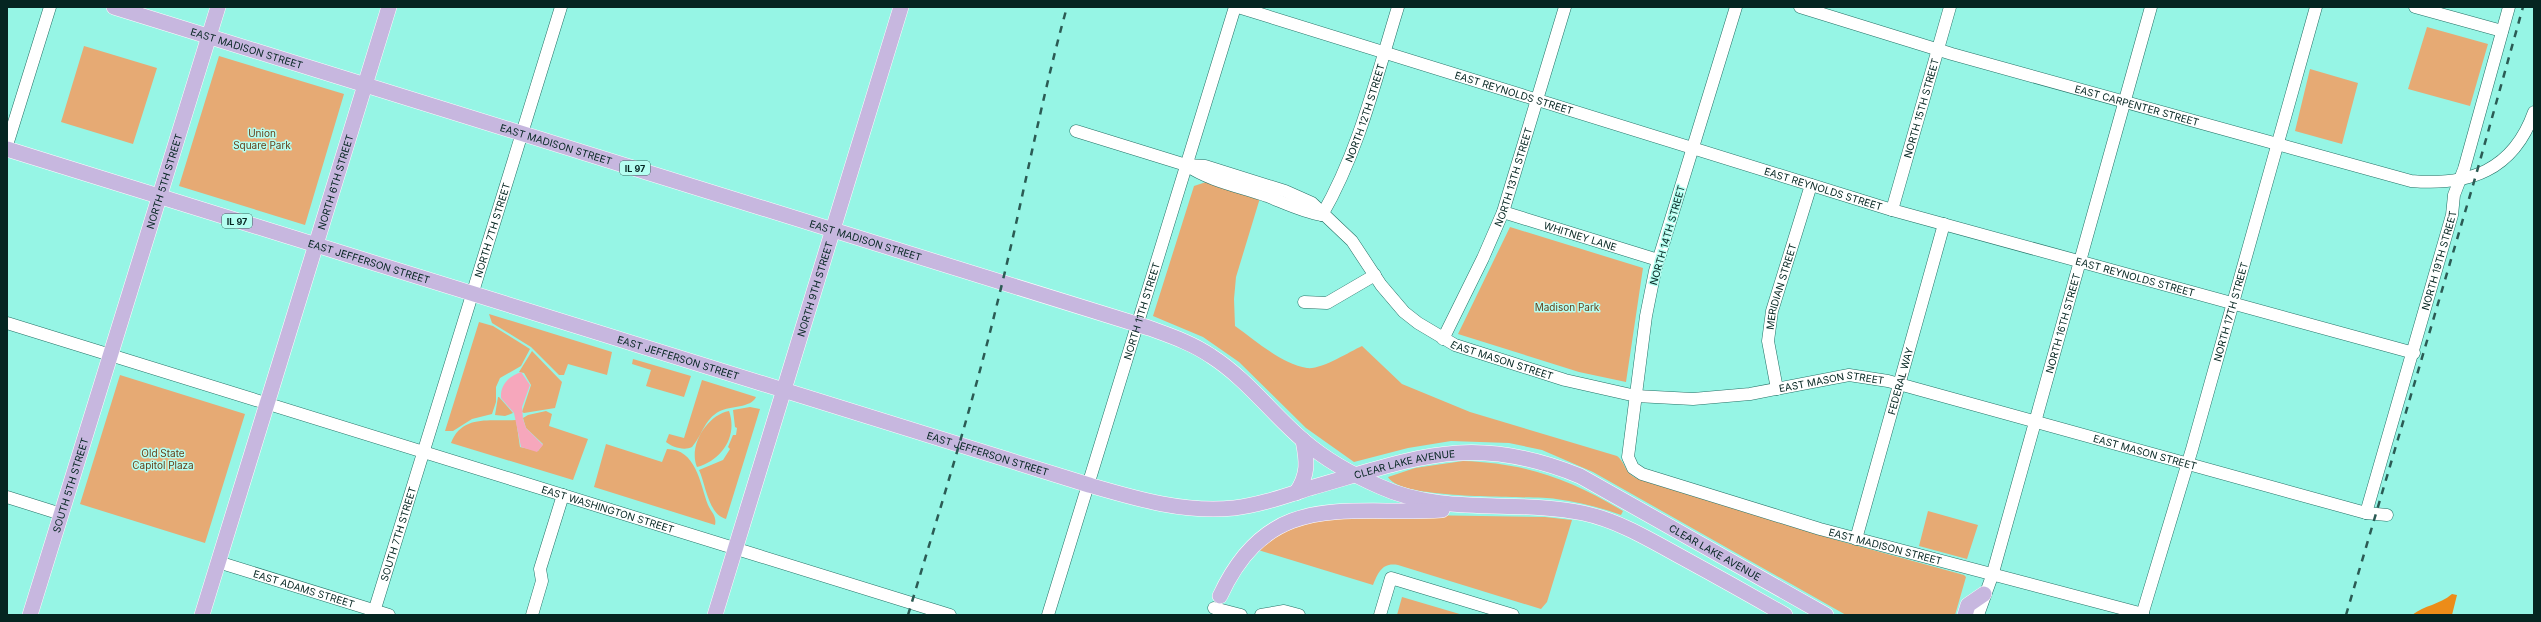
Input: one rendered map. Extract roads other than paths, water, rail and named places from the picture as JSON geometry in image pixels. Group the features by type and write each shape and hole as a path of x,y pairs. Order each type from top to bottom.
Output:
{"main road":[{"name":"EAST MADISON STREET","path":"114,7 834,229 1137,324 1191,344 1212,356 1236,374 1303,440 1333,463 1355,475"},
{"name":"NORTH 5TH STREET","path":"110,355 218,7"},
{"name":"NORTH 6TH STREET","path":"202,615 389,7"},
{"name":"NORTH 9TH STREET","path":"715,615 901,7"},
{"name":"EAST JEFFERSON STREET","path":"7,149 1141,500 1190,508 1234,508 1296,493 1355,475"},
{"name":"SOUTH 5TH STREET","path":"30,615 110,355"},
{"path":"1296,493 1305,479 1307,470 1303,440"},
{"name":"CLEAR LAKE AVENUE","path":"1355,475 1412,458 1460,452 1499,453 1542,462 1580,476 1826,615"},
{"name":"CLEAR LAKE AVENUE","path":"1355,475 1383,488 1428,502 1457,505 1564,510 1586,514 1624,526 1785,615"},
{"path":"1215,606 1233,569 1250,548 1276,527 1309,514 1335,510 1419,511 1497,506"},
{"path":"1965,615 1968,605 1984,594"}],"street":[{"path":"7,146 50,7"},
{"name":"NORTH 7TH STREET","path":"423,452 561,7"},
{"name":"EAST REYNOLDS STREET","path":"1236,7 1892,210 2414,353"},
{"name":"NORTH 11TH STREET","path":"1048,615 1236,7"},
{"name":"NORTH 12TH STREET","path":"1322,215 1335,194 1352,155 1398,7"},
{"name":"NORTH 13TH STREET","path":"1443,339 1484,258 1503,212 1565,7"},
{"name":"NORTH 14TH STREET","path":"1633,468 1628,456 1646,316 1658,260 1736,7"},
{"name":"EAST CARPENTER STREET","path":"1800,7 1938,50 2411,180 2435,183 2459,181 2476,175 2496,164 2512,150 2526,130 2534,112"},
{"name":"NORTH 15TH STREET","path":"1892,210 1950,7"},
{"name":"NORTH 16TH STREET","path":"1978,615 1984,594 1992,576 2151,7"},
{"name":"NORTH 17TH STREET","path":"2142,615 2188,464 2316,7"},
{"path":"2415,7 2502,31"},
{"name":"NORTH 19TH STREET","path":"2366,513 2414,353 2452,216 2453,199 2464,169 2509,7"},
{"name":"EAST MASON STREET","path":"1076,131 1186,165 1202,176 1275,199 1309,213 1322,215 1352,241 1375,276 1404,312 1443,339 1467,349 1565,380 1636,396 1716,398 1849,376 1868,376 2366,513 2387,515"},
{"name":"MERIDIAN STREET","path":"1777,389 1768,342 1772,311 1811,185"},
{"name":"WHITNEY LANE","path":"1503,212 1658,260"},
{"name":"FEDERAL WAY","path":"1856,539 1944,224"},
{"path":"1304,302 1327,303 1375,276"},
{"path":"7,323 110,355"},
{"name":"EAST WASHINGTON STREET","path":"110,355 267,402 423,452 950,615"},
{"name":"SOUTH 7TH STREET","path":"373,613 423,452"},
{"name":"EAST MADISON STREET","path":"1633,468 1642,474 1856,539 2142,615"},
{"path":"532,615 542,581 540,569 563,495"},
{"path":"7,497 61,514"},
{"name":"EAST ADAMS STREET","path":"218,562 373,613 389,615"},
{"path":"1380,615 1391,578 1513,615"},
{"path":"1215,606 1241,615"},
{"path":"1261,615 1284,611 1299,615"}],"railway":[{"path":"908,615 956,456 989,336 1008,260 1048,79 1067,7"},
{"path":"2346,615 2476,175 2523,7"}],"park label":[{"name":"Union Square Park","path":"262,138"},
{"name":"Madison Park","path":"1567,307"},
{"name":"Old State Capitol Plaza","path":"163,458"}]}
